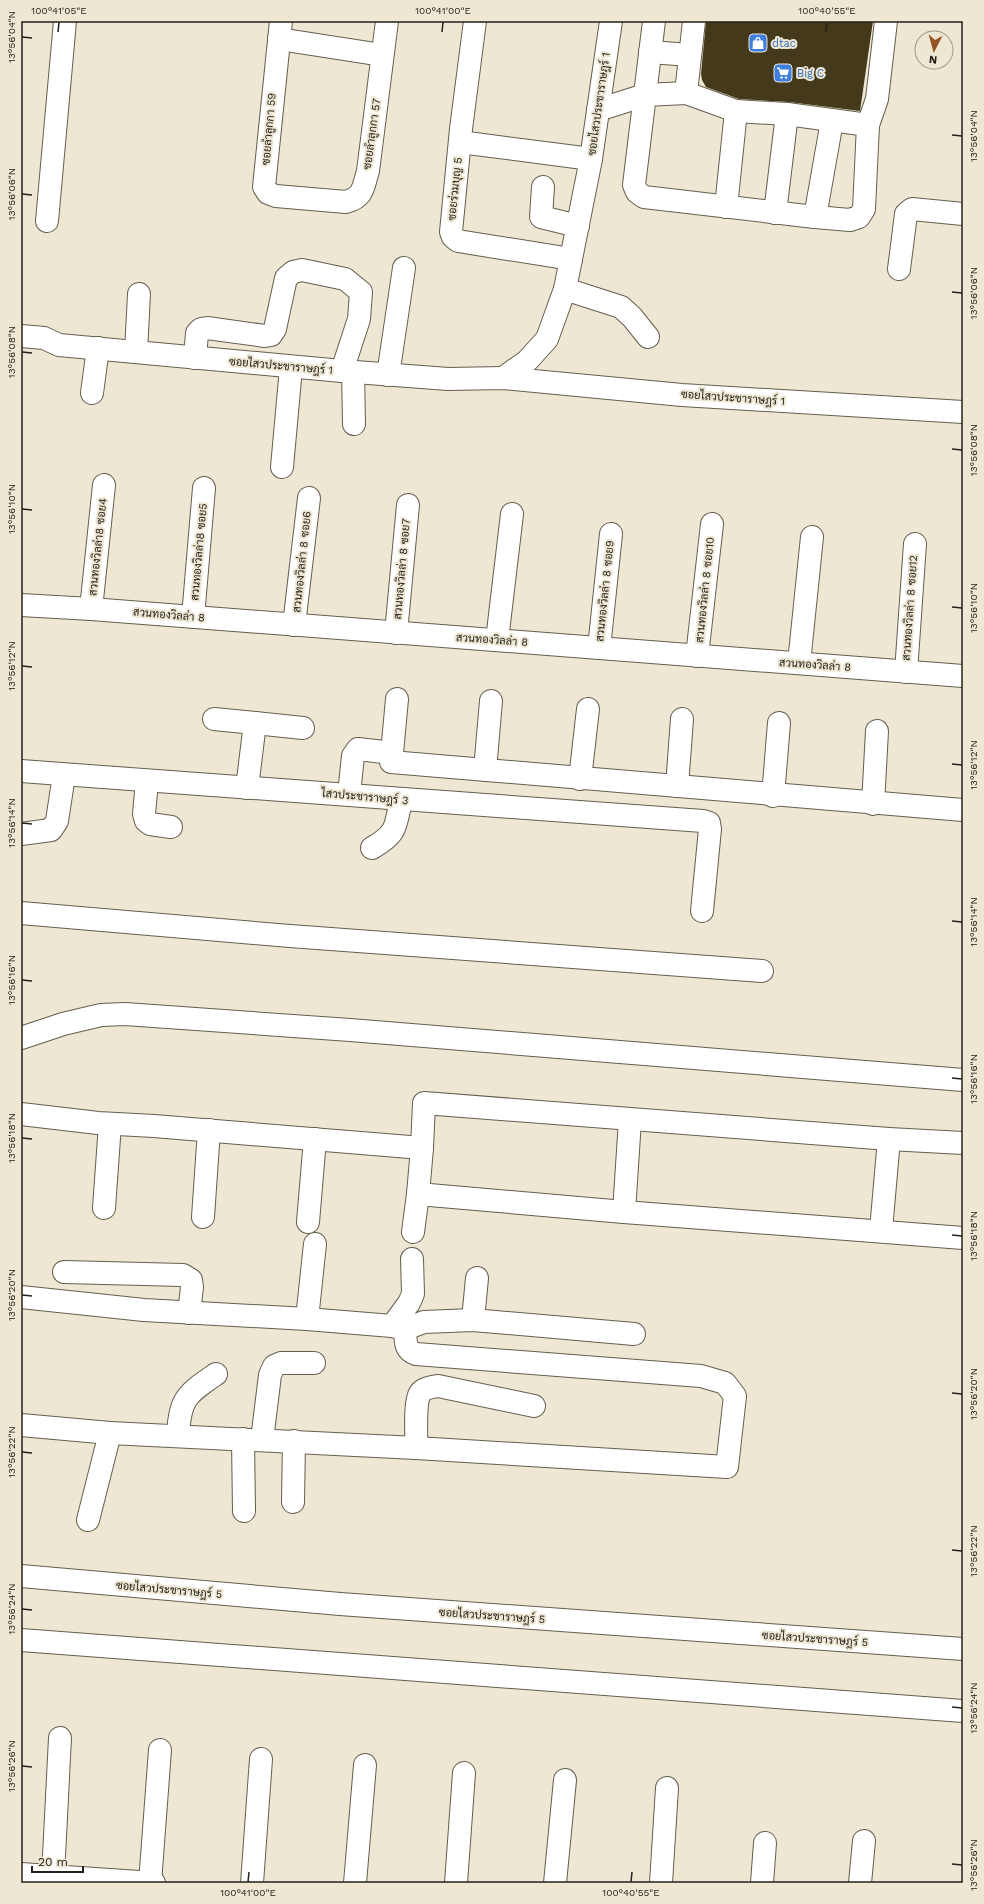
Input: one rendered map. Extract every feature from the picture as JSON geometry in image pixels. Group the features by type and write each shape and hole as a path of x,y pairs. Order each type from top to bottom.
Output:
{"street":[{"path":"47,221 65,21"},
{"name":"ซอยลำลูกกา 57","path":"311,199 346,202 355,199 361,194 368,171 387,21"},
{"name":"ซอยร่วมบุญ 5","path":"475,21 460,142 451,232 453,237 458,241 571,259"},
{"name":"ซอยไสวประชาราษฎร์ 1","path":"503,378 527,361 547,339 565,289 591,158 611,21"},
{"path":"654,21 634,185 637,192 644,197 776,213 850,220 859,217 864,209 868,125 878,99 886,21"},
{"path":"686,93 694,21"},
{"path":"280,30 382,55"},
{"name":"ซอยลำลูกกา 59","path":"280,30 264,187 268,192 276,196 311,199"},
{"path":"650,52 690,55"},
{"path":"598,110 645,95 686,93 736,111 787,114 868,125"},
{"path":"726,207 736,111"},
{"path":"776,213 787,114"},
{"path":"814,217 832,121"},
{"path":"460,142 591,158"},
{"path":"544,188 541,217 578,226"},
{"path":"899,269 906,214 909,211 912,209 963,214"},
{"path":"388,375 404,268"},
{"path":"195,358 197,333 201,329 207,328 265,336 271,335 275,329 286,278 293,272 302,270 345,279 361,292 359,319 347,372 354,424"},
{"path":"565,289 621,307 632,317 648,337"},
{"path":"136,352 139,294"},
{"path":"21,336 44,338 59,345"},
{"path":"21,350 44,351 59,345"},
{"name":"ซอยไสวประชาราษฎร์ 1","path":"59,345 291,368 448,379 503,378 682,395 963,412"},
{"path":"92,393 98,348"},
{"path":"282,467 291,368"},
{"name":"สวนทองวิลล่า8 ซอย4","path":"91,609 104,485"},
{"name":"สวนทองวิลล่า8 ซอย5","path":"194,617 204,488"},
{"name":"สวนทองวิลล่า 8 ซอย6","path":"294,625 309,498"},
{"name":"สวนทองวิลล่า 8 ซอย7","path":"396,633 408,505"},
{"path":"497,640 512,514"},
{"name":"สวนทองวิลล่า 8 ซอย10","path":"697,656 712,524"},
{"name":"สวนทองวิลล่า 8 ซอย9","path":"599,648 611,534"},
{"path":"799,664 812,537"},
{"name":"สวนทองวิลล่า 8 ซอย12","path":"906,672 915,544"},
{"name":"สวนทองวิลล่า 8","path":"21,605 91,609 963,676"},
{"path":"396,699 391,762 677,786 773,796 963,810"},
{"path":"485,770 491,701"},
{"path":"580,779 588,708"},
{"path":"214,719 303,728"},
{"path":"677,786 682,719"},
{"path":"247,788 255,723"},
{"path":"773,796 778,723"},
{"path":"873,804 877,731"},
{"path":"349,794 353,756 358,749 392,753"},
{"name":"ไสวประชาราษฎร์ 3","path":"21,771 349,794 401,800 695,820 709,823 702,911"},
{"path":"21,834 51,830 57,821 64,775"},
{"path":"147,780 144,814 146,821 150,824 171,827"},
{"path":"372,848 387,839 392,833 401,800"},
{"path":"21,913 290,936 762,971"},
{"path":"21,1038 63,1024 101,1015 125,1014 350,1030 963,1080"},
{"path":"413,1232 422,1148 424,1103 630,1120 963,1143"},
{"path":"21,1114 110,1124 209,1130 422,1148"},
{"path":"624,1212 630,1120"},
{"path":"104,1208 110,1124"},
{"path":"203,1217 209,1130"},
{"path":"308,1222 316,1139"},
{"path":"881,1230 889,1139"},
{"path":"418,1194 624,1212 881,1230 963,1238"},
{"path":"307,1319 315,1244"},
{"path":"21,1425 110,1433 294,1441 726,1467 735,1396 726,1383 701,1376 416,1354 410,1352 406,1348 399,1328 412,1294 412,1259"},
{"path":"64,1272 184,1275 191,1280 192,1287 189,1313"},
{"path":"473,1320 477,1278"},
{"path":"21,1298 189,1313 307,1319 399,1328 424,1322 473,1320 634,1334"},
{"path":"244,1511 252,1439 274,1366 281,1363 314,1363"},
{"path":"178,1435 178,1420 183,1402 191,1391 216,1374"},
{"path":"416,1448 417,1402 421,1392 429,1387 438,1386 534,1406"},
{"path":"88,1520 110,1433"},
{"path":"293,1502 294,1441"},
{"name":"ซอยไสวประชาราษฎร์ 5","path":"21,1576 110,1585 510,1617 963,1649"},
{"path":"21,1640 963,1711"},
{"path":"53,1876 60,1738"},
{"path":"150,1883 160,1750"},
{"path":"252,1883 261,1759"},
{"path":"355,1883 365,1765"},
{"path":"456,1883 464,1773"},
{"path":"555,1883 565,1780"},
{"path":"661,1883 667,1788"},
{"path":"860,1883 864,1841"},
{"path":"762,1883 766,1843"},
{"path":"21,1874 154,1883"}],"building":[{"name":"Big C","path":"706,21 873,21 860,111 789,102 739,99 706,87 702,80 701,74"}],"place":[{"name":"dtac","path":"758,43"},
{"name":"Big C","path":"783,73"}]}
